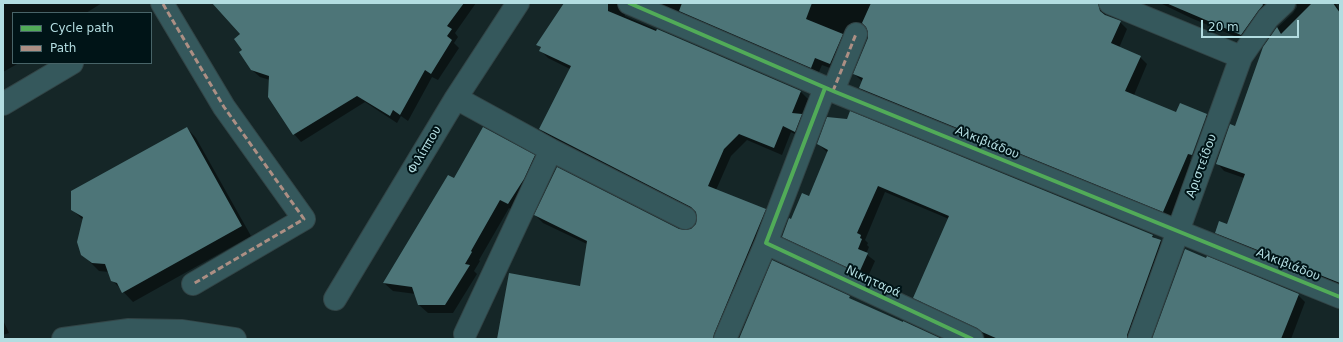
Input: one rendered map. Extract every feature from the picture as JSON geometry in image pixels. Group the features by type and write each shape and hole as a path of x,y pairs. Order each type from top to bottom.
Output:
{"street":[{"name":"Φιλίππου","path":"335,299 456,98 518,3"},
{"name":"Αλκιβιάδου","path":"629,3 829,90 1340,297"},
{"path":"1110,3 1241,57"},
{"name":"Αριστείδου","path":"1139,339 1241,57 1268,18 1284,3"},
{"path":"160,6 224,107 304,219 193,284"},
{"path":"725,339 829,90 856,34"},
{"path":"3,104 70,64"},
{"path":"456,98 551,150 685,218"},
{"path":"465,334 551,150"},
{"name":"Νικηταρά","path":"766,243 972,339"},
{"path":"62,339 129,330 182,331 235,339"}],"building":[{"path":"212,3 464,3 447,26 452,29 447,36 452,40 431,74 425,70 400,115 393,110 390,116 357,96 293,135 268,97 269,76 251,70 239,52 242,50 234,39 240,34"},
{"path":"564,3 608,3 608,11 656,31 657,29 801,91 792,113 802,114 795,132 783,126 774,148 739,134 724,149 708,186 766,209 713,339 497,339 509,273 580,286 587,241 534,215 557,167 679,229 691,229 696,224 696,212 691,207 539,129 571,66 539,51 541,47 536,45"},
{"path":"682,3 812,3 806,19 843,34 830,64 815,58 811,68 679,11"},
{"path":"871,3 1098,3 1100,11 1105,15 1121,21 1111,43 1141,56 1125,91 1176,112 1180,103 1207,114 1192,155 1188,154 1163,212 859,88 863,78 853,74 868,38 866,27 862,23"},
{"path":"1166,3 1262,3 1263,5 1241,35"},
{"path":"1312,3 1333,3 1340,13 1340,283 1215,233 1219,221 1227,224 1245,174 1216,164 1230,124 1235,126 1263,47 1277,27 1281,34"},
{"path":"850,111 1153,235 1152,237 1161,240 1127,335 1127,339 998,339 913,298 949,216 878,186 857,233 861,235 860,238 862,239 858,249 868,253 859,273 782,237 789,218 791,219 802,193 809,196 828,150 817,144 827,117 847,119"},
{"path":"187,127 242,226 122,293 117,283 111,281 105,264 92,263 81,255 77,242 83,217 71,210 71,191"},
{"path":"483,127 535,155 524,179 508,204 500,200 465,264 470,265 445,305 418,305 412,287 383,283 448,175 454,178"},
{"path":"1185,249 1206,258 1207,256 1299,294 1281,339 1152,339"},
{"path":"772,260 850,296 849,298 942,339 739,339"}],"marked path":[{"path":"163,4 224,107 304,219 193,284"},
{"path":"833,91 856,34"}],"cycle path":[{"path":"629,3 833,91 1340,297"},
{"path":"825,88 766,243 972,339"}]}
